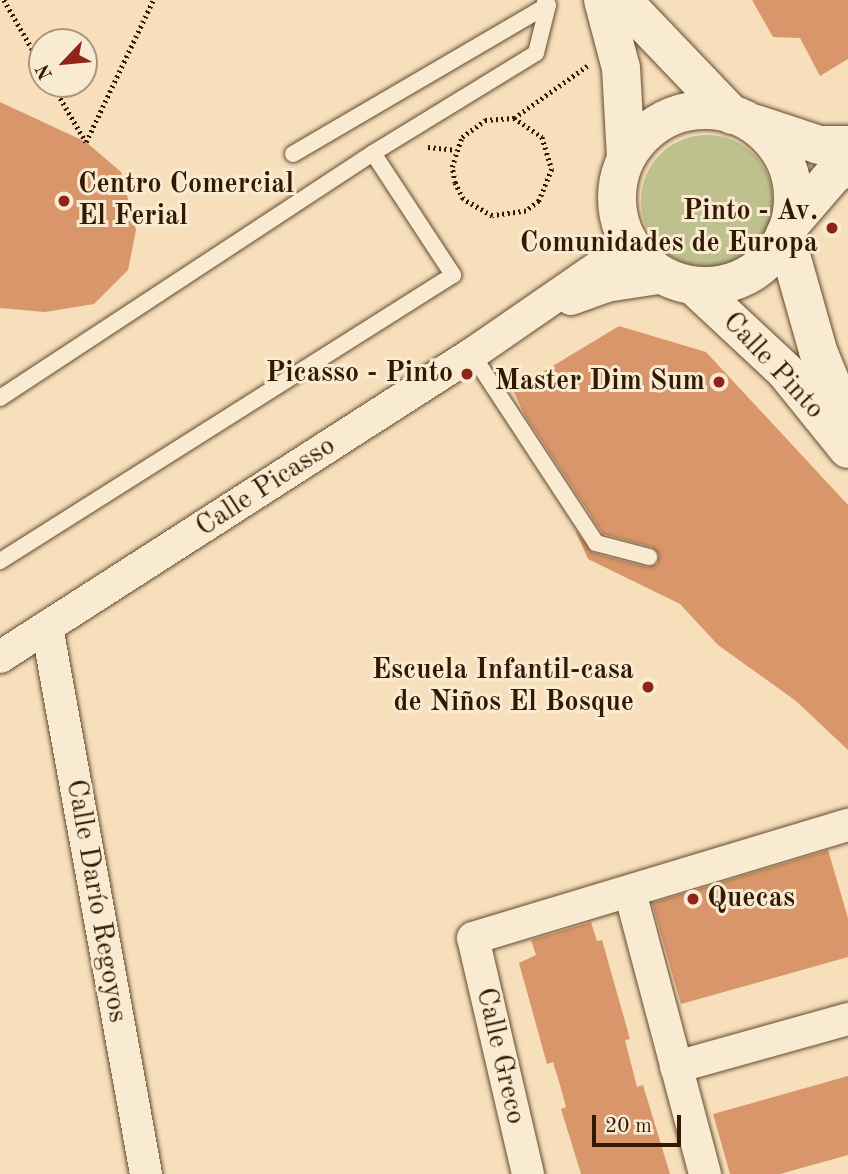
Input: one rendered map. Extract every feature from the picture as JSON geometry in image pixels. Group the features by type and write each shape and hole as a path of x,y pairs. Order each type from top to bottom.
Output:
{"main road":[{"path":"603,0 632,18 784,159 792,184 787,230"},
{"path":"632,18 625,157 617,186 618,217 630,245 680,281 722,285 748,275 770,257 787,230 833,175 848,166"},
{"path":"625,157 643,134 667,117 694,110 741,118 819,145 848,145"},
{"name":"Calle Pinto","path":"787,230 818,351 848,425"},
{"name":"Calle Pinto","path":"680,281 785,371 848,449"}],"street":[{"name":"Calle Picasso","path":"0,657 472,354 630,245"},
{"name":"Calle Picasso","path":"530,315 606,286 680,281"},
{"name":"Calle Darío Regoyos","path":"47,627 146,1174"},
{"path":"705,1174 630,892 848,826"},
{"name":"Calle Greco","path":"528,1174 473,938 630,892"},
{"path":"676,1067 848,1019"}],"lane":[{"path":"0,398 373,153 536,53 547,3"},
{"path":"293,154 547,3"},
{"path":"0,561 453,275 373,153"},
{"path":"472,354 596,542 649,557"}],"path":[{"path":"4,0 28,42"},
{"path":"60,98 86,142 153,0"},
{"path":"514,118 542,137 552,169 539,201 526,211 492,216 476,210 459,191 452,167 455,150 462,137 485,120 514,118 632,18"}],"green space":[{"path":"707,135 732,140 754,154 768,176 773,201 768,226 754,248 732,262 707,267 682,262 660,248 646,226 641,201 646,176 660,154 682,140"}],"building":[{"path":"752,0 848,0 848,59 820,76 800,38 773,37"},
{"name":"Centro Comercial El Ferial","path":"0,102 86,142 121,172 136,230 128,270 94,304 45,312 0,308"},
{"path":"619,326 706,352 848,505 848,750 796,701 718,645 680,604 588,559 575,530 593,553 647,567 657,564 659,555 652,547 603,534 524,414 513,390"},
{"path":"828,850 848,918 848,957 681,1004 652,903"},
{"path":"591,922 597,941 602,940 630,1039 625,1040 637,1087 643,1085 670,1174 581,1174 561,1109 566,1107 560,1085 553,1062 547,1064 519,963 536,955 531,940"},
{"path":"848,1076 848,1155 780,1174 730,1174 713,1114"}],"place":[{"name":"Centro Comercial El Ferial","path":"64,201"},
{"name":"Pinto - Av. Comunidades de Europa","path":"832,228"},
{"name":"Picasso - Pinto","path":"467,374"},
{"name":"Master Dim Sum","path":"719,382"},
{"name":"Escuela Infantil-casa de Niños El Bosque","path":"648,687"},
{"name":"Quecas","path":"693,899"}]}
